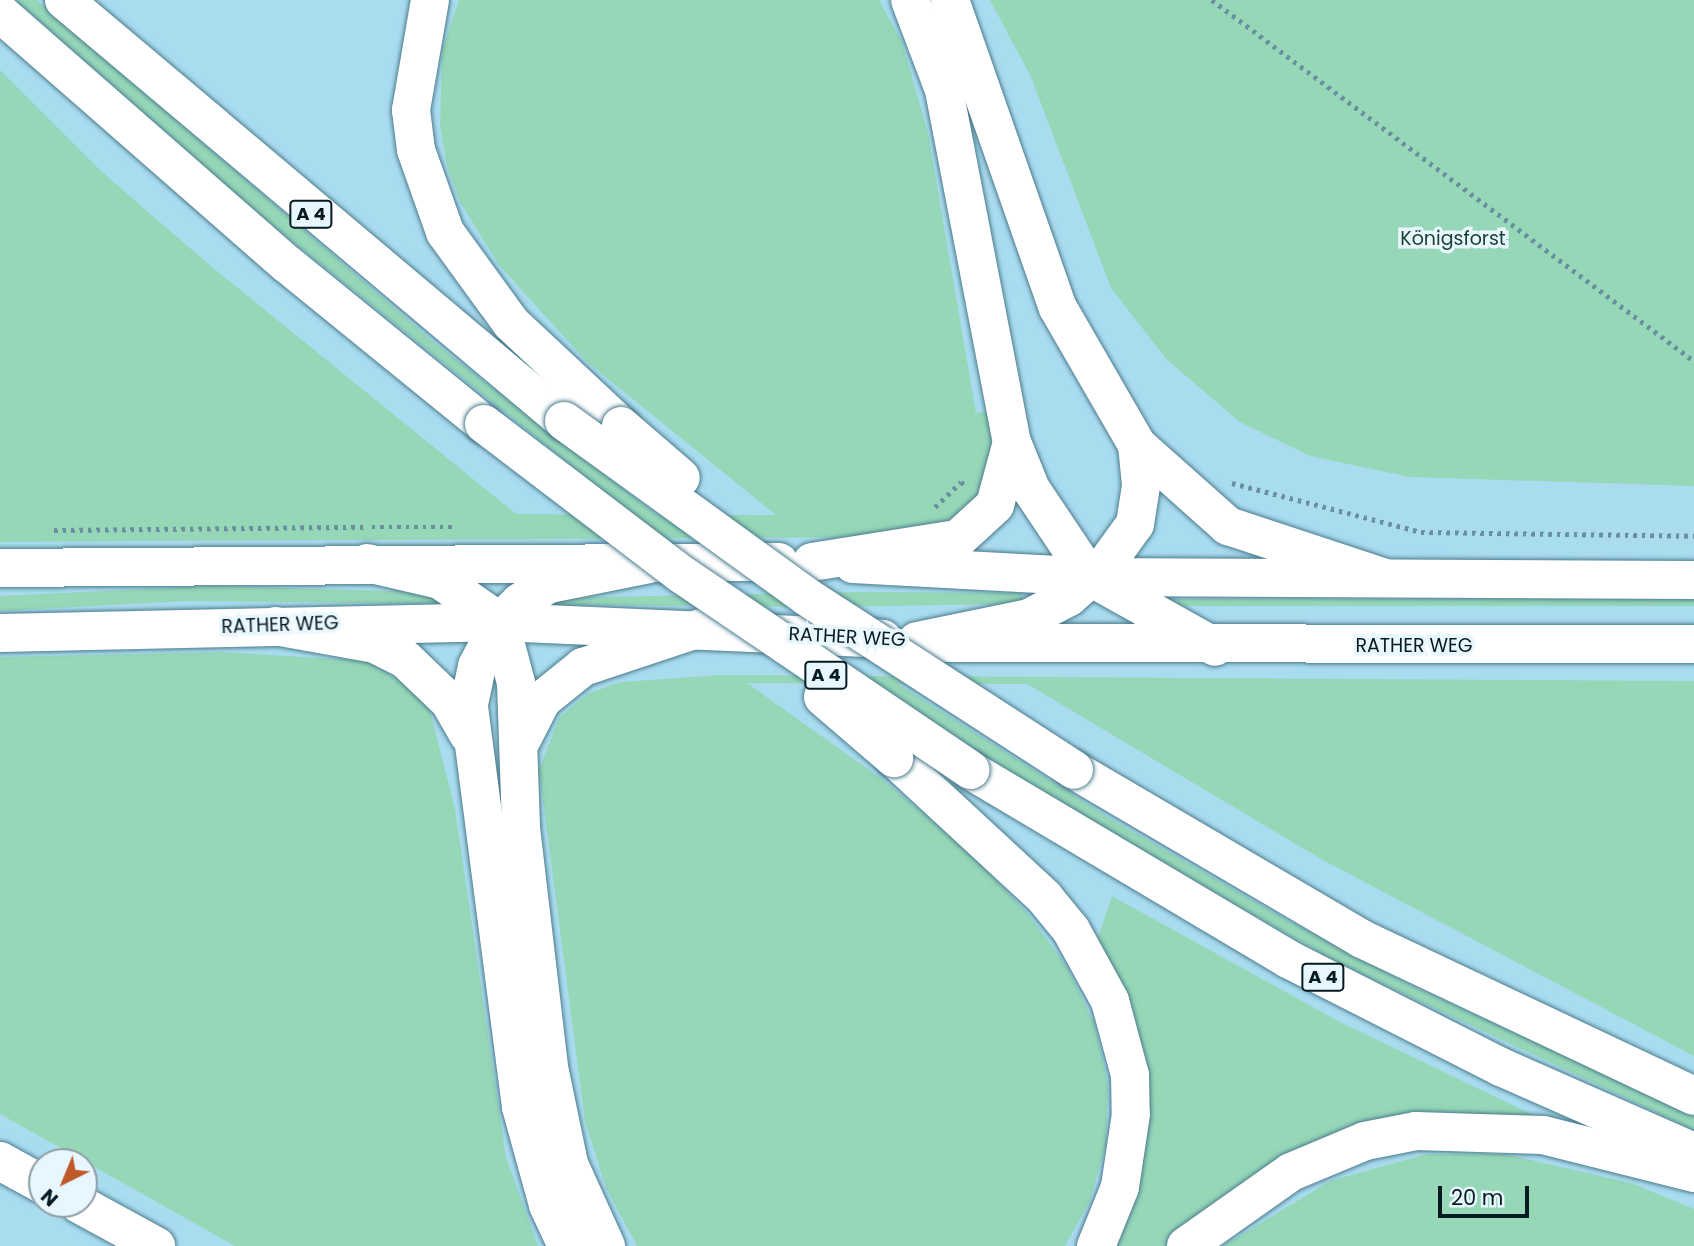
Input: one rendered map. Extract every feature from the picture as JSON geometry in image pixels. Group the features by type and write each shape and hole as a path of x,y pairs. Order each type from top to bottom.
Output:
{"main road":[{"name":"A 4","path":"64,0 397,287 564,421 809,579 1074,769 1352,933 1694,1096"},
{"path":"430,0 411,110 416,150 445,232 512,323 621,426 809,579"},
{"path":"910,0 944,90 1012,442 1047,521 1090,578 1215,647"},
{"path":"950,0 1058,308 1137,445 1227,526 1382,577"},
{"name":"A 4","path":"0,13 277,256 672,572 970,770 1312,972 1501,1067 1694,1152"},
{"path":"809,579 958,539 995,505 1012,442"},
{"path":"917,641 1029,618 1090,578 1135,524 1141,485 1137,445"},
{"path":"367,563 440,580 500,622 516,684 515,754 549,1067 569,1164 607,1246"},
{"path":"0,568 367,563 809,579 1382,577 1694,580"},
{"path":"567,1246 548,1205 521,1107 469,735 477,666 500,622 549,584 672,572 894,758 1044,897 1071,930 1110,1001 1128,1062 1131,1114 1120,1187 1096,1246"},
{"name":"RATHER WEG","path":"0,633 500,622 700,628 917,641 1215,647 1694,644"},
{"path":"275,626 374,644 405,659 449,701 469,735"},
{"path":"515,754 542,700 583,667 700,628"},
{"path":"1186,1246 1291,1172 1365,1142 1416,1131 1543,1135 1694,1173"},
{"path":"0,1161 28,1176"},
{"path":"98,1214 156,1246"}],"path":[{"path":"1212,0 1694,361"},
{"path":"1235,480 1302,506 1421,532 1694,536"}],"green space":[{"path":"16,0 37,0 436,344 657,515 776,515 587,362 499,265 460,202 447,166 440,127 442,51 459,0 879,0 902,42 928,133 976,413 992,411 996,459 968,517 902,537 0,542 0,70 101,171 206,262 516,514 633,515 256,212"},
{"name":"Königsforst","path":"990,0 1694,0 1694,486 1410,477 1310,456 1240,422 1167,360 1111,288 1031,77"},
{"path":"210,586 428,592 444,604 187,601 0,611 0,596"},
{"path":"857,592 1023,593 1021,604 815,607 552,605 551,598"},
{"path":"1169,599 1694,599 1694,606 1169,606"},
{"path":"222,652 369,661 418,694 430,711 455,809 506,1157 538,1246 235,1246 98,1169 98,1148 61,1148 0,1114 0,657"},
{"path":"720,675 1694,681 1694,1056 1321,859 1027,684 898,684 1111,819 1287,920 1410,985 1694,1115 1694,1130 1340,964 1053,800 873,684 747,683 882,779 965,848 1028,914 1067,967 1094,1023 1108,1083 1106,1143 1090,1201 1065,1246 637,1246 606,1188 585,1121 539,770 559,718 587,694 620,682"},
{"path":"1112,896 1340,1022 1556,1126 1428,1118 1196,1222 1166,1246 1106,1246 1132,1187 1095,946"},
{"path":"1427,1154 1504,1154 1631,1183 1694,1209 1694,1246 1223,1246 1330,1181"}]}
